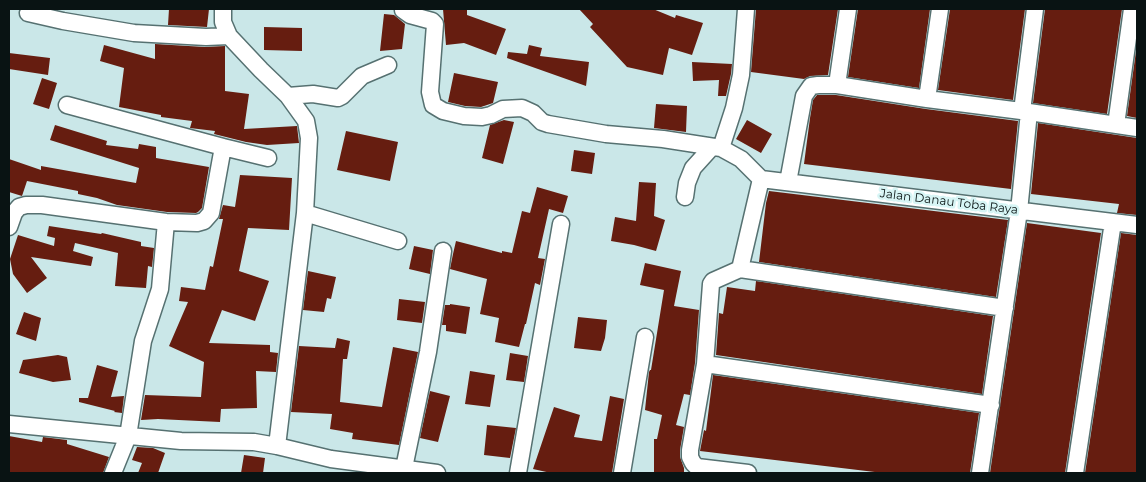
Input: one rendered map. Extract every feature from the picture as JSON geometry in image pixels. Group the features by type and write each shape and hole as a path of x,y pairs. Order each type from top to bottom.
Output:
{"street":[{"path":"224,9 223,22 229,36 288,96 306,121 309,138 306,213 277,446"},
{"path":"403,9 410,15 432,21 436,24 430,92 433,105 443,110 464,116 482,117 503,109 522,108 533,113 542,122 548,124 606,134 663,139 717,147 741,159 761,179 740,269"},
{"path":"685,196 687,183 693,168 717,147 734,108 739,83 746,9"},
{"path":"837,85 848,9"},
{"path":"927,99 940,9"},
{"path":"980,473 1019,211 1025,111 1035,9"},
{"path":"1116,126 1132,9"},
{"path":"28,13 134,33 206,37 229,36"},
{"path":"288,96 313,94 338,98 362,76 388,65"},
{"path":"788,182 804,96 811,86 818,84 837,85 1137,128"},
{"path":"67,105 268,158"},
{"path":"9,227 14,213 19,207 26,205 42,205 166,222 197,223 204,221 211,213 223,147"},
{"name":"Jalan Danau Toba Raya","path":"761,179 1137,225"},
{"path":"306,213 398,241"},
{"path":"114,473 128,436 144,342 160,289 166,222"},
{"path":"1075,473 1113,222"},
{"path":"518,473 561,224"},
{"path":"404,468 428,352 443,251"},
{"path":"748,473 692,468 690,450 705,364 711,284 713,281 740,269 1005,308"},
{"path":"622,473 645,337"},
{"path":"705,364 990,404"},
{"path":"9,424 181,441 254,442 277,446 330,466 404,468 437,473"}],"building":[{"path":"169,9 209,9 207,27 168,25"},
{"path":"443,9 467,9 467,15 506,29 496,55 464,43 446,45"},
{"path":"579,9 653,9 675,18 676,15 703,23 692,55 669,48 663,75 627,67 590,27 593,24"},
{"path":"756,9 838,9 828,75 810,76 804,79 751,72"},
{"path":"858,9 930,9 919,88 848,77"},
{"path":"950,9 1025,9 1013,100 938,90"},
{"path":"1045,9 1122,9 1107,114 1033,103"},
{"path":"384,14 394,15 405,24 402,49 380,51"},
{"path":"264,27 302,28 302,51 264,50"},
{"path":"155,44 205,47 225,46 225,91 249,94 244,129 297,126 299,143 267,145 246,142 214,134 215,131 190,128 192,121 161,117 161,115 119,107 124,68 100,61 104,45 155,59"},
{"path":"1137,44 1137,118 1127,116"},
{"path":"529,45 542,48 540,56 589,62 586,86 507,58 508,52 527,54"},
{"path":"9,53 50,58 48,75 9,69"},
{"path":"692,62 732,64 726,96 718,96 719,80 693,81"},
{"path":"454,73 498,82 493,103 481,107 448,102"},
{"path":"42,78 57,83 49,109 33,104"},
{"path":"817,95 836,95 1018,121 1011,189 804,164 813,100"},
{"path":"656,104 687,106 686,132 654,128"},
{"path":"504,120 514,122 503,164 482,158 490,125"},
{"path":"747,120 772,134 761,153 736,139"},
{"path":"1038,123 1137,138 1137,215 1117,213 1119,204 1031,194"},
{"path":"55,125 107,141 106,145 138,149 139,144 156,147 156,158 209,167 202,208 196,213 167,212 117,205 78,194 78,191 27,181 22,196 9,192 9,159 41,170 41,166 136,183 139,168 50,140"},
{"path":"346,131 398,142 390,181 337,170"},
{"path":"574,150 595,153 592,174 571,171"},
{"path":"240,175 292,178 289,230 248,228 239,271 269,281 255,321 222,310 209,343 270,345 270,352 278,353 276,372 256,371 257,408 221,409 220,422 141,420 145,395 201,397 204,362 169,346 188,302 179,301 181,287 205,290 210,266 213,267 223,219 219,219 223,205 235,207"},
{"path":"639,182 656,183 654,216 665,220 656,251 611,241 615,217 636,221"},
{"path":"537,187 568,196 563,213 549,209 538,258 545,259 540,285 535,283 519,347 495,342 499,318 480,314 487,279 450,269 456,241 502,253 502,251 512,253 522,211 530,213"},
{"path":"769,191 1008,220 996,297 759,262"},
{"path":"1027,223 1101,233 1065,473 990,473"},
{"path":"49,226 102,233 141,242 141,246 154,248 152,267 148,266 146,288 115,286 118,253 75,243 73,251 93,257 91,266 31,257 47,278 27,293 13,274 10,259 18,235 54,246 55,238 47,236"},
{"path":"1121,233 1137,235 1137,473 1085,473"},
{"path":"414,246 433,250 430,274 409,269"},
{"path":"645,263 681,271 674,306 699,310 695,363 690,395 684,394 676,425 684,427 680,457 684,473 654,473 654,439 657,439 662,415 645,410 649,372 651,370 664,290 640,285"},
{"path":"308,271 336,277 331,299 327,298 324,312 303,310"},
{"path":"756,281 993,316 982,394 716,355 719,313 723,314 727,287 755,291"},
{"path":"399,299 425,302 422,323 397,320"},
{"path":"445,305 470,307 466,334 446,331 446,325 442,325"},
{"path":"24,312 41,318 36,341 16,334"},
{"path":"578,317 607,320 601,351 574,348"},
{"path":"337,338 350,341 347,359 343,359 340,402 382,407 393,347 418,352 399,445 352,439 353,433 330,429 332,414 291,412 299,346 335,348"},
{"path":"510,353 528,356 524,382 506,380"},
{"path":"58,355 67,357 71,380 53,382 19,373 23,360"},
{"path":"97,365 118,371 111,397 124,396 122,413 79,402 79,398 88,398"},
{"path":"470,371 495,375 490,407 465,404"},
{"path":"713,375 979,413 970,473 883,473 700,451 704,430 706,431"},
{"path":"430,391 450,396 438,442 420,438"},
{"path":"610,396 624,399 612,473 551,473 533,469 554,407 580,415 574,437 602,441"},
{"path":"487,425 516,428 510,458 484,455"},
{"path":"9,436 42,442 43,437 67,440 67,444 109,457 103,473 9,473"},
{"path":"137,447 153,448 165,453 158,473 138,473 142,463 132,460"},
{"path":"244,455 265,458 263,473 241,473"}]}
